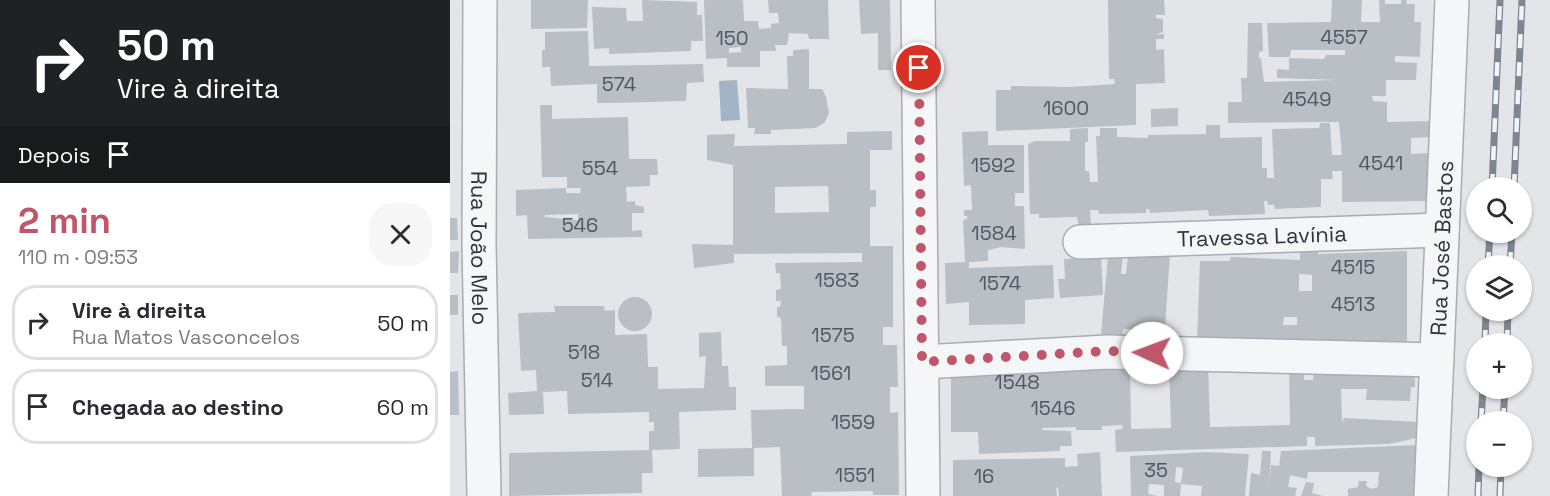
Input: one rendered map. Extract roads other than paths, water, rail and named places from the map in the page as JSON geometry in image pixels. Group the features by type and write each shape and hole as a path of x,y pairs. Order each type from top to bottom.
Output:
{"street":[{"name":"Rua João Melo","path":"480,0 479,245 484,496"},
{"path":"918,0 923,496"},
{"name":"Rua José Bastos","path":"1431,496 1452,0"},
{"name":"Travessa Lavínia","path":"1080,242 1442,230"},
{"path":"922,362 1107,351 1437,360"}],"water":[{"path":"737,80 740,120 721,121 719,81"}],"railway":[{"path":"1492,177 1500,0"},
{"path":"1514,177 1522,0"},
{"path":"1489,243 1489,255"},
{"path":"1511,243 1511,255"},
{"path":"1485,333 1486,321"},
{"path":"1507,333 1508,321"},
{"path":"1482,399 1482,411"},
{"path":"1504,399 1504,411"},
{"path":"1478,496 1479,477"},
{"path":"1500,496 1501,477"}]}
